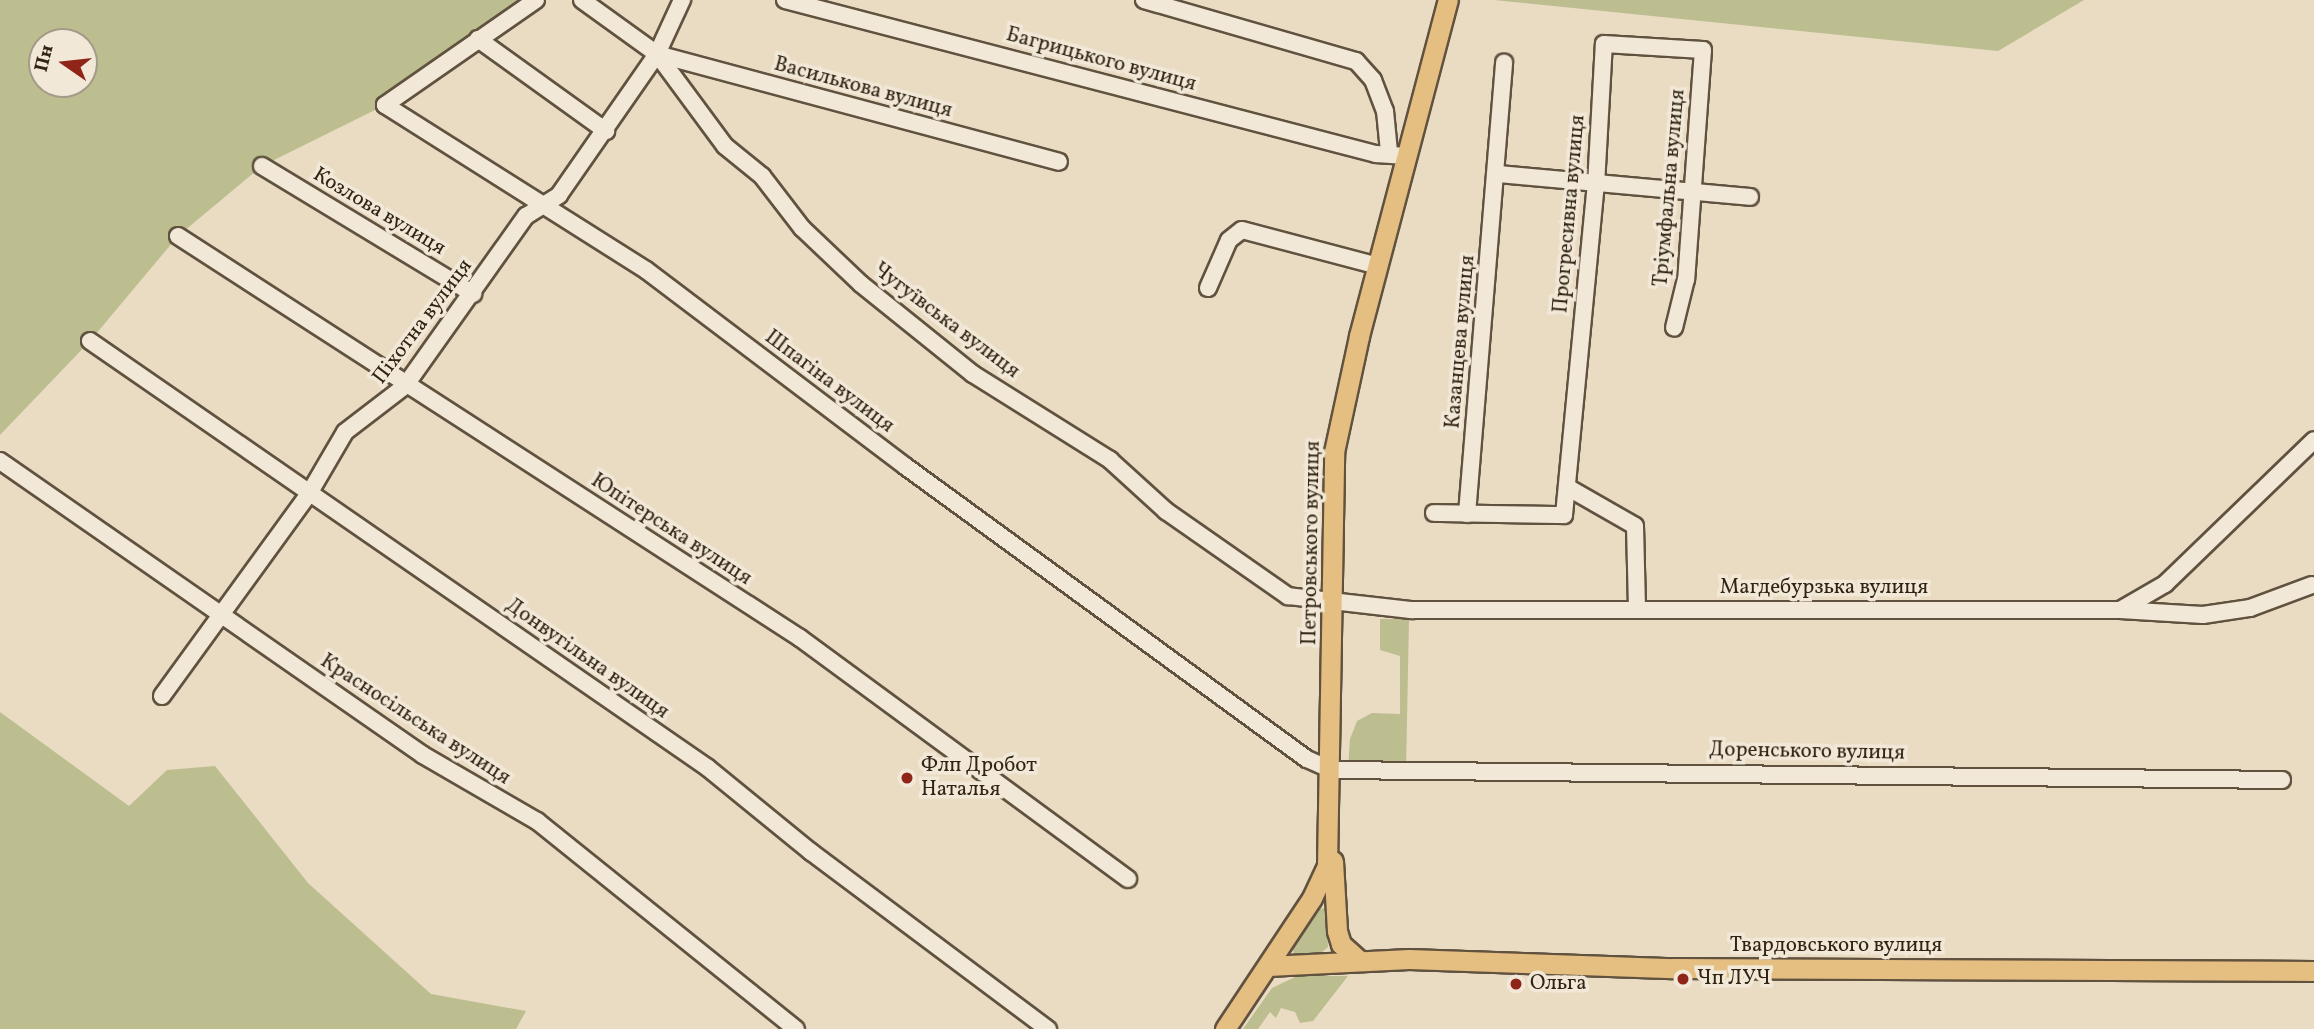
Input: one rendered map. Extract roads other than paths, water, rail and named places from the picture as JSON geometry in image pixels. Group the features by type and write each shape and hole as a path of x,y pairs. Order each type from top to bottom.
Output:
{"main road":[{"name":"Петровського вулиця","path":"1225,1029 1268,967 1311,898 1327,866 1332,810 1334,452 1378,266 1398,154 1448,0"},
{"path":"1332,810 1335,913 1341,944 1359,960"},
{"name":"Твардовського вулиця","path":"1268,967 1359,960 1687,968 2314,971"}],"street":[{"name":"Шпагіна вулиця","path":"536,0 385,105 646,270 916,475 1307,759 1332,770"},
{"path":"582,0 657,54"},
{"name":"Піхотна вулиця","path":"162,696 310,492 345,432 405,386 526,216 545,208 559,195 657,54 682,0"},
{"name":"Багрицького вулиця","path":"785,0 1376,155 1398,154"},
{"path":"1144,0 1356,61 1373,80 1398,154"},
{"path":"478,39 606,131"},
{"name":"Прогресивна вулиця","path":"1434,513 1564,515 1595,185 1604,44 1703,50"},
{"name":"Тріумфальна вулиця","path":"1674,328 1686,279 1690,191 1703,50"},
{"name":"Василькова вулиця","path":"657,54 1059,162"},
{"name":"Чугуївська вулиця","path":"657,54 725,146 762,176 803,228 861,284 973,374 1110,460 1167,511 1287,596 1332,603"},
{"name":"Казанцева вулиця","path":"1467,514 1504,63"},
{"name":"Козлова вулиця","path":"262,166 473,294"},
{"path":"1497,174 1750,197"},
{"path":"1208,288 1229,240 1242,230 1378,266"},
{"name":"Юпітерська вулиця","path":"178,236 405,386 800,638 1128,879"},
{"name":"Донвугільна вулиця","path":"90,341 708,768 811,852 1048,1029"},
{"path":"2120,610 2165,584 2314,440"},
{"name":"Красносільська вулиця","path":"0,461 424,755 537,821 796,1029"},
{"path":"1567,487 1635,526 1637,609"},
{"name":"Магдебурзька вулиця","path":"1332,603 1411,610 2120,610 2166,615 2228,612 2312,585"},
{"name":"Доренського вулиця","path":"1332,770 2282,780"},
{"path":"1311,898 1325,903 1335,913"}],"place":[{"name":"Флп Дробот Наталья","path":"907,778"},
{"name":"Чп ЛУЧ","path":"1683,979"},
{"name":"Ольга","path":"1516,984"}]}
